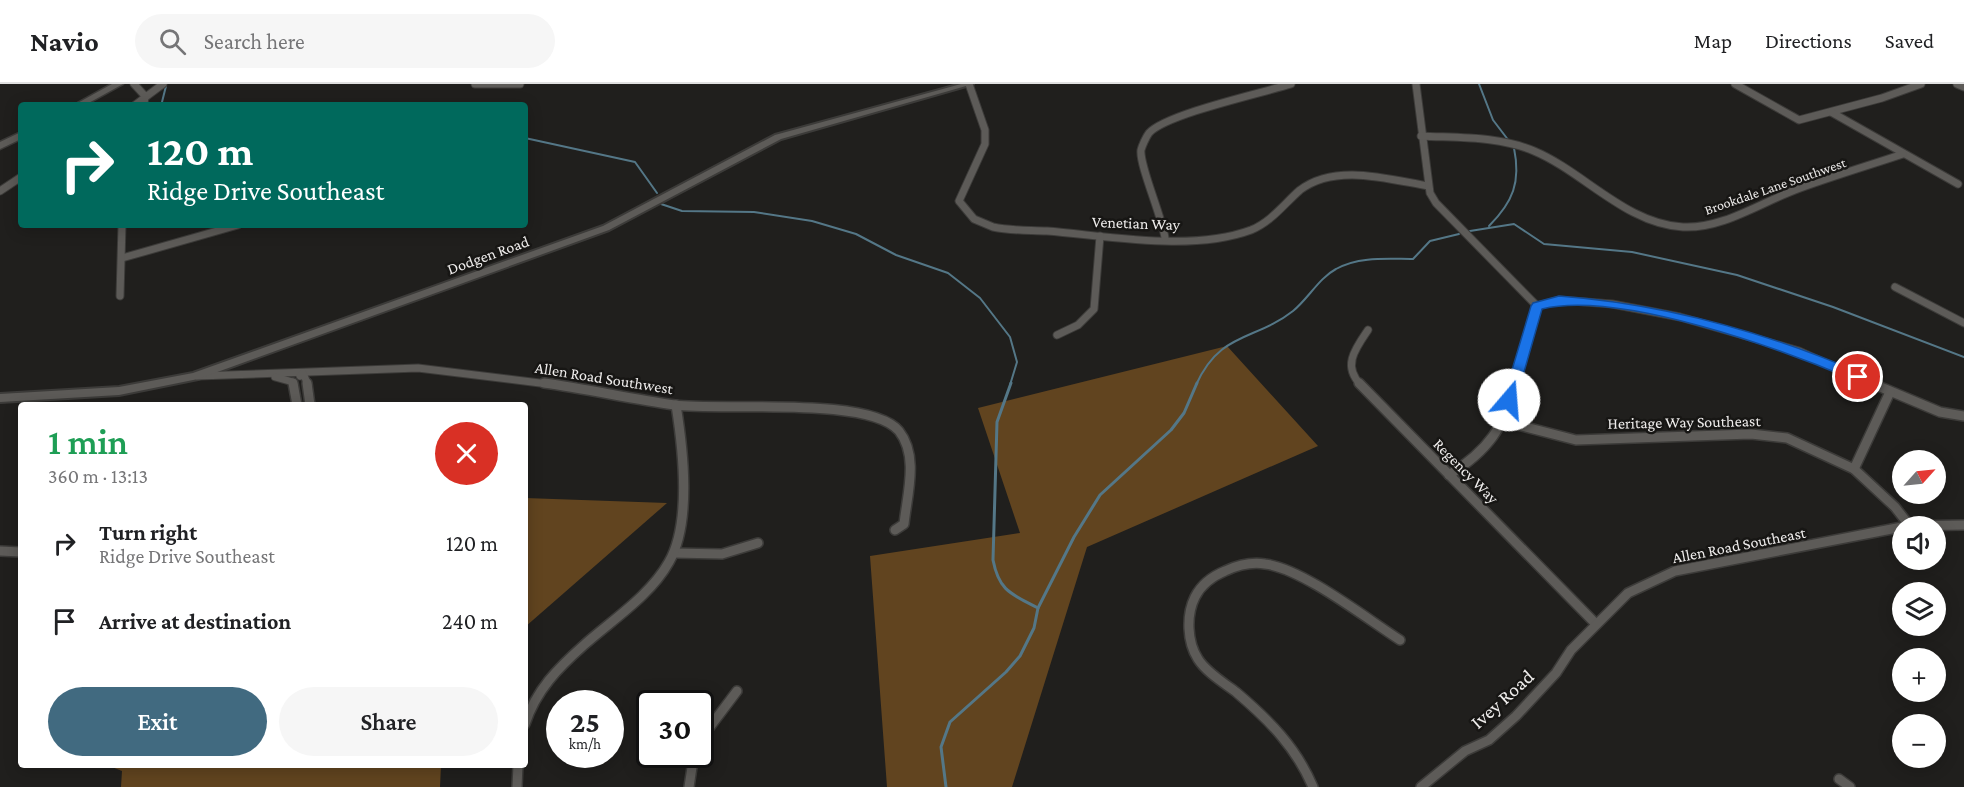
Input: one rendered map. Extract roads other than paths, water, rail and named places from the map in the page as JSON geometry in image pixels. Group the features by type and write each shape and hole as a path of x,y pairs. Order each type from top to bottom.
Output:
{"main road":[{"path":"84,102 119,84"},
{"path":"0,146 18,137"}],"street":[{"path":"134,84 145,96 144,102"},
{"path":"138,102 163,84"},
{"path":"475,84 520,84"},
{"name":"Venetian Way","path":"969,84 986,137 982,153 960,201 969,215 987,226 1100,236 1218,238 1252,230 1279,212 1302,187 1327,178 1353,175 1428,186"},
{"name":"Dodgen Road","path":"0,398 119,391 166,384 194,376 606,228 778,137 969,84"},
{"path":"1165,238 1162,218 1142,160 1141,149 1149,133 1175,119 1291,84"},
{"path":"1416,84 1428,186 1436,203 1537,306"},
{"path":"1735,84 1799,120 1921,84"},
{"path":"1957,84 1964,87"},
{"path":"1831,112 1958,184"},
{"name":"Brookdale Lane Southwest","path":"1421,136 1508,144 1535,152 1637,212 1665,224 1682,227 1699,225 1740,213 1796,189 1904,154"},
{"path":"0,191 18,179"},
{"path":"120,296 122,228"},
{"path":"122,258 227,228"},
{"path":"1057,335 1078,325 1094,309 1100,236"},
{"path":"1895,287 1964,323"},
{"path":"1537,306 1559,300 1612,304 1680,317 1799,351 1940,412 1964,416"},
{"path":"1449,475 1482,452 1494,438 1503,421 1530,337 1537,306"},
{"name":"Regency Way","path":"1368,330 1351,356 1348,367 1353,377 1596,624"},
{"name":"Allen Road Southwest","path":"194,376 418,368 580,388 676,405 832,409 881,417 899,431 911,459 904,524 895,530"},
{"path":"293,382 303,373 308,380 310,402"},
{"path":"260,374 293,382"},
{"path":"293,382 297,402"},
{"path":"1854,470 1890,392"},
{"path":"528,717 542,687 556,669 647,587 667,565 674,552 681,523 682,504 676,405"},
{"name":"Heritage Way Southeast","path":"1503,421 1576,440 1769,435 1808,447 1854,470 1895,507 1900,516"},
{"name":"Allen Road Southeast","path":"1946,525 1964,525"},
{"name":"Allen Road Southeast","path":"1596,624 1628,592 1675,571 1892,529"},
{"path":"674,552 722,554 758,543"},
{"path":"0,551 18,552"},
{"path":"1313,787 1301,763 1274,725 1200,661 1194,652 1190,632 1191,605 1202,585 1225,571 1248,563 1276,565 1334,597 1400,640"},
{"name":"Ivey Road","path":"1421,787 1443,766 1465,750 1489,740 1516,716 1556,673 1571,650 1596,624"},
{"path":"714,721 737,691"},
{"path":"517,787 518,768"},
{"path":"689,787 692,768"},
{"path":"1839,780 1850,787"}],"waterway":[{"path":"1479,84 1493,120 1509,141"},
{"path":"162,102 166,86"},
{"path":"528,139 635,162 657,193"},
{"path":"1489,226 1504,208 1513,191 1516,171 1514,148"},
{"path":"661,204 682,211 754,212 812,221 856,234 896,255 948,273 980,298 1010,337 1017,362 1010,385"},
{"path":"1470,231 1514,224 1544,244 1632,252 1737,275 1833,307 1964,357"},
{"path":"1197,384 1216,355 1239,339 1279,321 1293,311 1324,278 1336,269 1364,260 1413,259 1430,241 1459,234"},
{"path":"1011,383 997,422 993,560 1003,585 1020,599 1038,608"},
{"path":"1038,608 1074,537 1100,495 1171,430 1184,413 1197,384"},
{"path":"946,787 941,747 950,722 1006,672 1020,656 1034,628 1038,608"}]}
